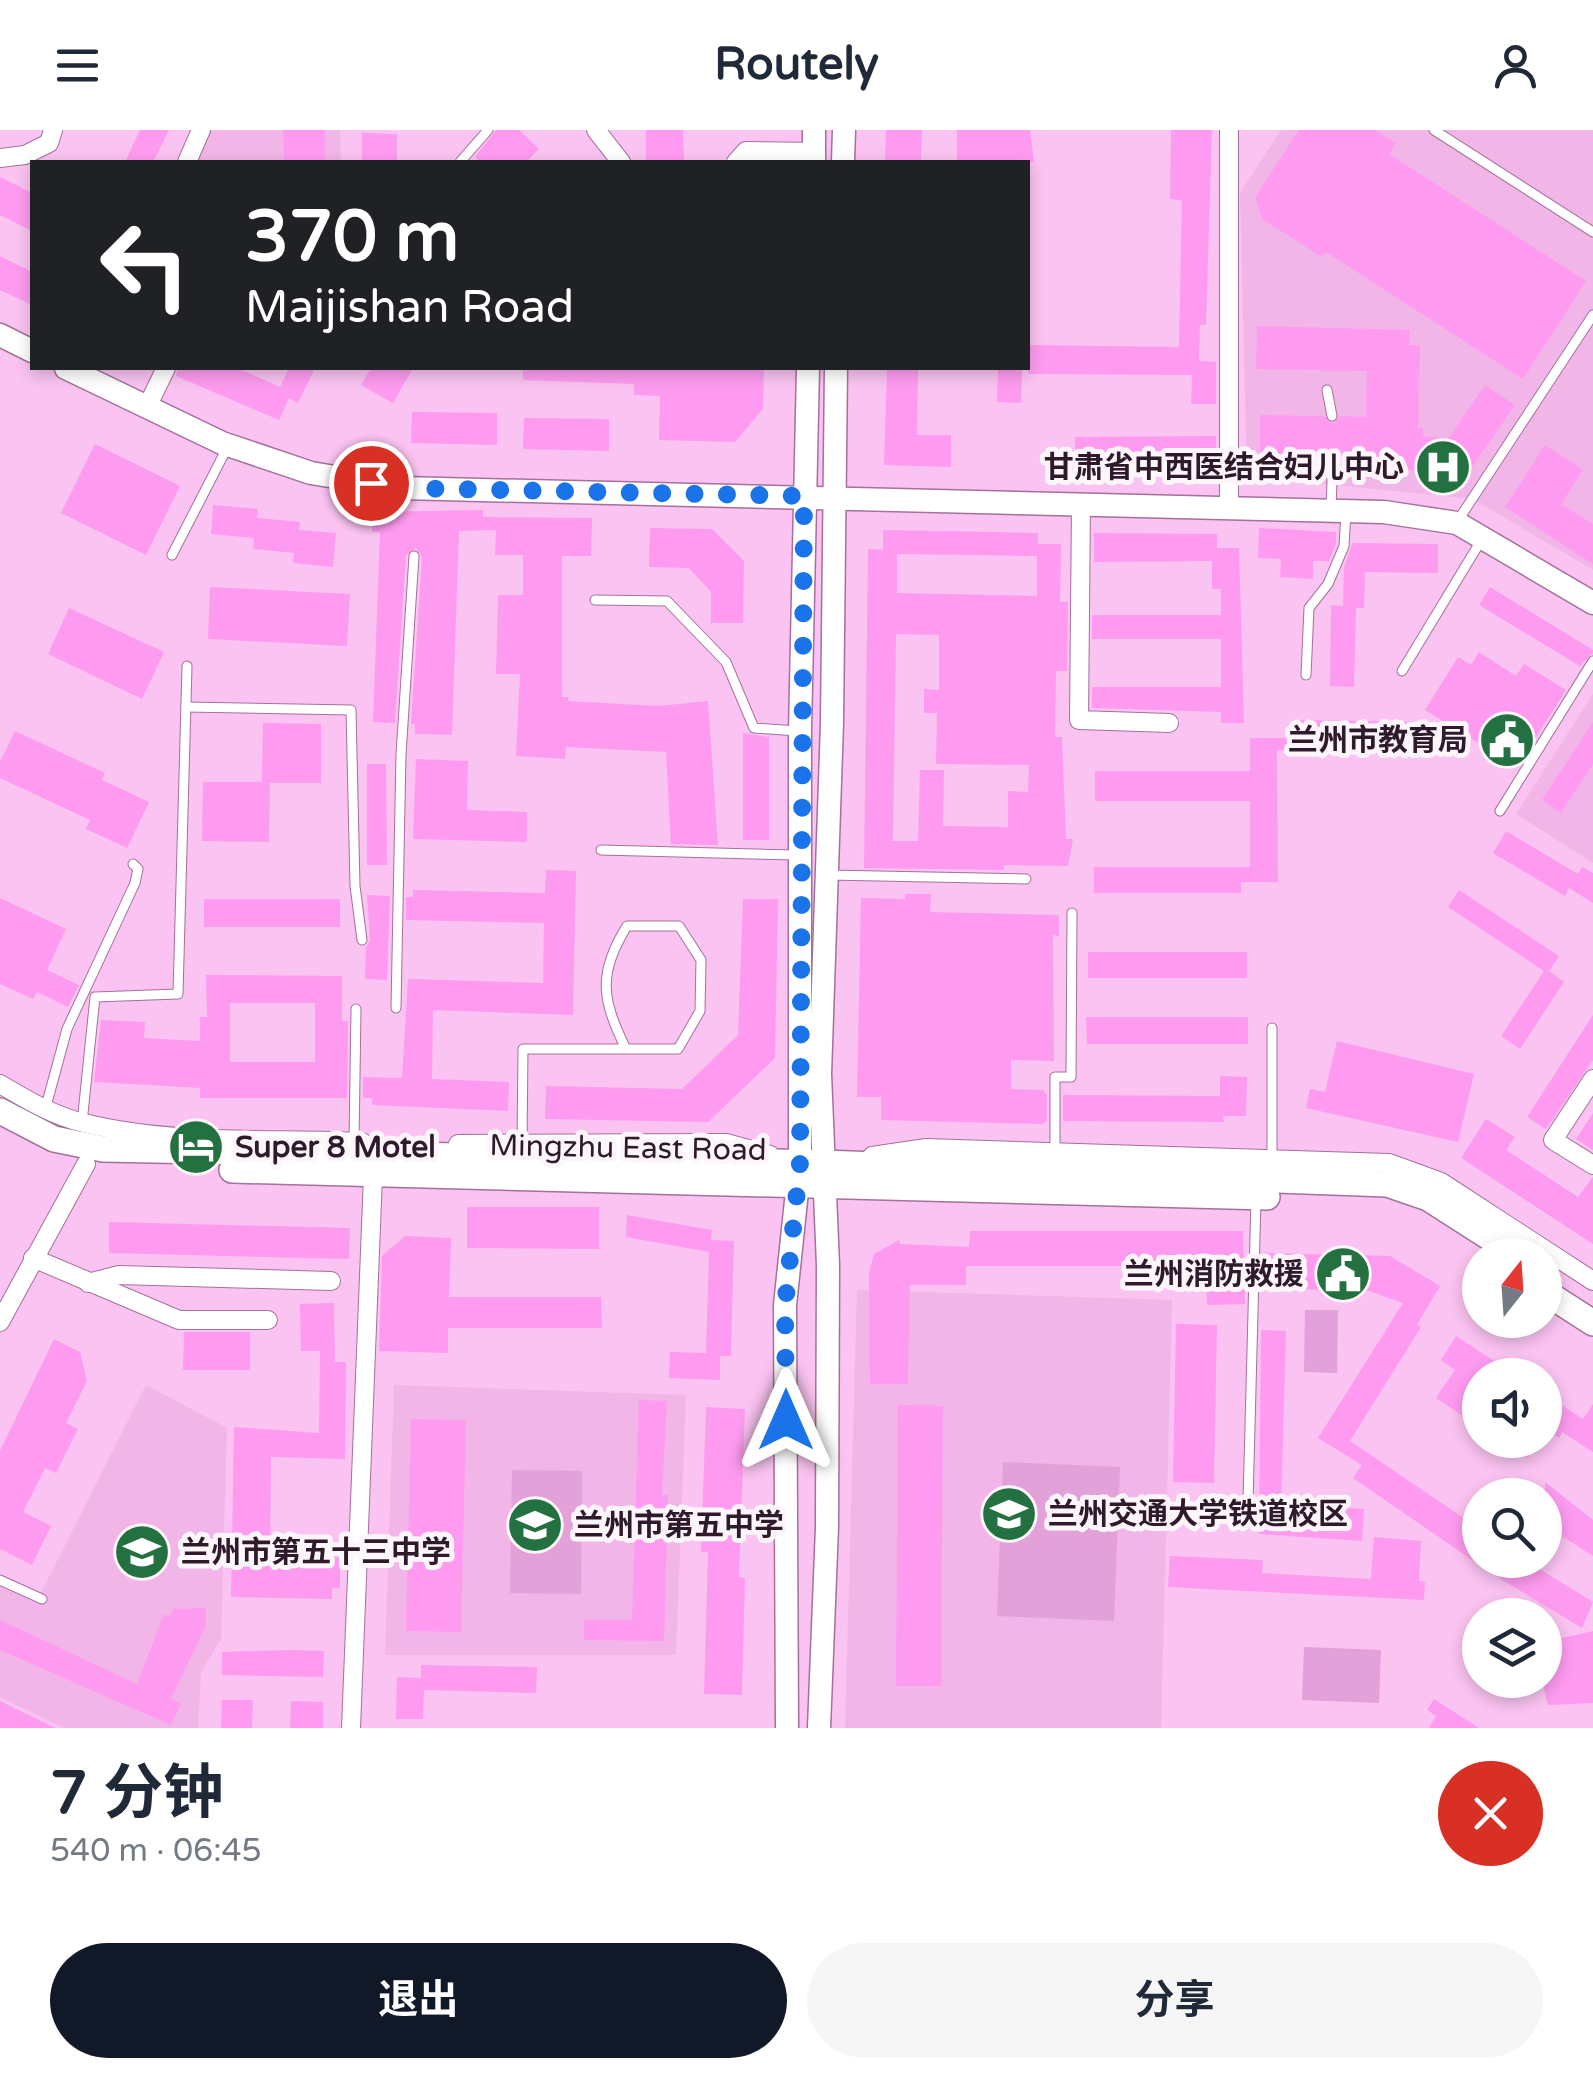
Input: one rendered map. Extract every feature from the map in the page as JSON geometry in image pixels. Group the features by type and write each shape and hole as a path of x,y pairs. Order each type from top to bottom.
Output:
{"main road":[{"name":"Mingzhu East Road","path":"0,1111 54,1139 103,1149 812,1173 1387,1184 1428,1198 1490,1238"},
{"name":"Mingzhu East Road","path":"0,1128 46,1152 86,1164 373,1176 812,1173 1402,1204 1462,1240"},
{"path":"1562,1284 1593,1304"},
{"path":"1562,1303 1593,1323"}],"street":[{"path":"0,158 25,155 50,143 53,130"},
{"path":"188,160 201,130"},
{"path":"596,130 619,160"},
{"path":"843,160 844,130"},
{"path":"1229,130 1229,507"},
{"path":"738,160 746,151 814,148"},
{"path":"0,336 30,350"},
{"path":"70,370 228,445 311,473 402,488 1339,510 1456,523 1593,603"},
{"path":"147,407 165,370"},
{"path":"808,370 799,855 827,1527 820,1728"},
{"path":"787,1728 785,1306 812,1173 820,1074 828,875 836,370"},
{"path":"1081,503 1079,720 1169,722"},
{"path":"1593,1079 1554,1140 1593,1166"},
{"name":"Mingzhu East Road","path":"0,1084 46,1110 82,1123 142,1134 354,1142 726,1143 812,1173 926,1148 1389,1163 1414,1169 1593,1281"},
{"path":"0,1322 86,1164"},
{"path":"351,1728 373,1176"},
{"path":"33,1258 179,1320 268,1320"},
{"path":"87,1283 119,1275 331,1281"}],"lane":[{"path":"462,160 488,130"},
{"path":"1434,130 1593,232"},
{"path":"1456,523 1593,315"},
{"path":"1327,390 1332,416"},
{"path":"172,555 228,445"},
{"path":"1306,675 1310,608 1328,584 1344,546 1332,457"},
{"path":"1402,671 1484,536"},
{"path":"396,1008 401,754 414,556"},
{"path":"595,600 666,601 726,662 754,728 800,731"},
{"path":"1500,811 1593,661"},
{"path":"82,1123 95,997 178,994 186,666"},
{"path":"186,706 352,710 356,886 362,940"},
{"path":"601,850 799,855"},
{"path":"46,1110 67,1030 135,883 138,869 133,864"},
{"path":"828,875 1026,879"},
{"path":"1054,1153 1055,1076 1071,1077 1072,912"},
{"path":"522,1144 523,1049 626,1050 678,1049 700,1011 701,960 678,926 627,926 607,958 607,1008 626,1050"},
{"path":"354,1142 356,1009"},
{"path":"1272,1028 1272,1160"},
{"path":"1248,1502 1256,1196"},
{"path":"0,1580 42,1599"}],"shaded area":[{"path":"211,130 340,130 341,160 198,160"},
{"path":"1281,130 1593,130 1593,570 1473,499 1247,476 1240,193"},
{"path":"1593,694 1593,863 1516,814"},
{"name":"兰州交通大学铁道校区","path":"857,1290 1172,1300 1161,1728 845,1728"},
{"path":"1305,1310 1338,1310 1337,1373 1304,1372"},
{"name":"兰州市第五十三中学","path":"146,1385 227,1428 221,1639 201,1672 198,1728 64,1728 0,1697 0,1582 39,1597"},
{"name":"兰州市第五中学","path":"394,1385 686,1395 676,1655 385,1655"},
{"path":"1003,1462 1120,1467 1114,1621 997,1616"},
{"path":"512,1470 582,1471 581,1594 510,1593"},
{"path":"1304,1647 1381,1650 1379,1703 1302,1700"}],"building":[{"path":"140,130 169,130 154,160 126,160"},
{"path":"283,130 325,130 325,160 284,160"},
{"path":"496,130 519,130 539,149 528,160 475,157"},
{"path":"646,130 683,130 684,160 646,160"},
{"path":"886,130 922,130 921,160 885,160"},
{"path":"957,130 1030,130 1034,162 957,160"},
{"path":"1171,130 1212,130 1206,325 1200,325 1199,361 1216,362 1216,404 1191,404 1192,375 1028,374 1030,345 1179,347 1182,200 1170,199"},
{"path":"1299,130 1375,130 1396,143 1389,154 1586,281 1523,379 1326,252 1322,257 1262,219 1255,197"},
{"path":"362,133 397,134 397,160 362,160"},
{"path":"0,177 30,192 30,230 0,215"},
{"path":"0,256 30,271 30,304 0,290"},
{"path":"1257,326 1410,330 1409,345 1420,345 1418,428 1423,428 1423,436 1448,439 1485,385 1515,405 1463,480 1423,478 1423,470 1344,469 1344,457 1334,449 1325,457 1260,456 1260,415 1324,416 1333,424 1340,416 1366,417 1367,371 1256,369"},
{"path":"178,370 242,370 280,387 288,370 314,370 298,403 289,398 279,420 176,376"},
{"path":"370,370 412,370 393,403 361,385"},
{"path":"523,370 764,370 763,409 735,442 659,440 660,396 634,395 634,384 523,380"},
{"path":"887,370 918,370 917,435 951,435 951,467 884,465"},
{"path":"998,370 1022,370 1021,403 997,402"},
{"path":"412,412 497,413 497,445 411,443"},
{"path":"524,418 609,419 609,451 523,449"},
{"path":"1216,436 1216,462 1075,463 1075,437"},
{"path":"95,444 180,486 146,555 61,513"},
{"path":"1545,445 1583,470 1561,504 1593,524 1593,564 1505,507"},
{"path":"213,505 258,509 257,518 300,522 299,530 336,533 333,567 293,563 294,553 253,549 254,538 211,534"},
{"path":"483,510 483,517 592,518 591,556 562,556 562,697 569,697 568,701 658,706 708,701 718,845 671,844 666,752 566,747 565,759 516,756 520,674 496,674 498,595 523,595 523,555 495,555 496,530 459,531 452,735 415,734 415,724 411,724 422,557 416,548 406,555 395,723 373,722 380,532 372,532 372,512"},
{"path":"650,528 712,529 744,561 743,623 711,623 711,592 689,568 649,567"},
{"path":"1259,528 1336,532 1336,544 1329,561 1313,561 1313,579 1280,577 1281,559 1258,558"},
{"path":"883,530 1038,533 1038,544 1061,544 1060,602 1068,602 1067,671 1056,671 1055,737 1062,737 1066,839 1073,839 1068,866 1004,865 1004,870 864,868 868,549 883,550","holes":["897,554 1037,556 1037,596 897,593","896,634 939,635 939,690 924,689 924,713 937,713 936,764 1029,765 1028,792 1008,791 1008,827 943,826 944,770 920,770 918,841 893,841"]},
{"path":"1094,533 1217,534 1217,548 1239,548 1244,723 1221,723 1221,712 1092,708 1092,687 1221,687 1221,639 1092,639 1092,615 1221,615 1221,589 1212,589 1212,561 1094,562"},
{"path":"1352,543 1438,544 1438,573 1365,572 1364,608 1356,608 1354,687 1330,686 1331,605 1343,606 1344,568"},
{"path":"210,587 350,594 347,646 208,639"},
{"path":"1490,587 1593,653 1580,666 1479,605"},
{"path":"69,608 164,652 142,699 48,654"},
{"name":"兰州市教育局","path":"1479,652 1516,676 1524,664 1566,690 1517,767 1425,710 1458,657 1471,665"},
{"path":"1300,720 1415,722 1414,753 1277,750 1278,882 1241,882 1241,893 1094,893 1094,867 1250,867 1250,801 1095,801 1095,771 1250,771 1250,738 1299,738"},
{"path":"1593,722 1593,764 1561,813 1542,800"},
{"path":"263,723 321,724 321,783 270,783 269,842 202,841 203,782 262,782"},
{"path":"15,731 105,773 102,780 149,802 127,848 86,829 90,820 0,778 0,762"},
{"path":"743,733 769,737 769,840 743,840"},
{"path":"416,759 468,761 467,810 527,812 527,842 413,839"},
{"path":"367,764 386,764 387,865 367,865"},
{"path":"1506,831 1578,874 1582,867 1593,873 1593,903 1569,888 1565,896 1493,853"},
{"path":"546,870 576,871 573,1015 433,1010 432,1079 509,1082 508,1111 372,1105 372,1098 363,1098 363,1077 402,1078 408,979 543,983 544,923 406,920 406,897 413,897 413,890 545,893"},
{"path":"1459,890 1559,956 1549,971 1564,982 1520,1049 1501,1036 1544,971 1448,907"},
{"path":"905,894 931,894 930,912 1059,915 1059,936 1053,935 1054,1061 1011,1060 1011,1089 1043,1090 1047,1095 1047,1121 1042,1124 881,1120 881,1097 857,1097 861,898 905,899"},
{"path":"367,895 390,896 387,980 365,979 366,947 370,940"},
{"path":"0,898 66,929 47,970 79,985 68,1007 37,992 33,999 0,984"},
{"path":"204,899 340,899 340,927 204,927"},
{"path":"743,899 778,899 775,1058 708,1122 545,1119 546,1086 682,1089 738,1035"},
{"path":"1088,952 1247,952 1247,978 1088,978"},
{"path":"206,975 342,976 342,1021 348,1021 347,1098 200,1098 200,1088 94,1082 101,1020 145,1022 144,1038 200,1041 200,1017 207,1017","holes":["230,1003 315,1003 315,1062 230,1062"]},
{"path":"1593,1015 1593,1060 1546,1129 1527,1117"},
{"path":"1086,1017 1248,1017 1248,1044 1087,1044"},
{"path":"1337,1041 1474,1074 1458,1142 1306,1108 1310,1089 1325,1092"},
{"path":"1220,1076 1247,1077 1246,1116 1223,1116 1224,1122 1063,1121 1063,1095 1220,1096"},
{"path":"1593,1113 1593,1150 1576,1139"},
{"path":"1486,1119 1515,1137 1506,1150 1578,1197 1593,1177 1593,1244 1461,1158"},
{"path":"467,1207 599,1207 599,1249 467,1248"},
{"path":"627,1215 712,1230 711,1240 734,1241 731,1356 720,1356 720,1380 669,1378 670,1352 706,1353 709,1252 626,1237"},
{"path":"109,1222 350,1228 349,1259 109,1253"},
{"path":"970,1231 1243,1231 1245,1304 1207,1305 1206,1266 966,1266 966,1285 910,1285 908,1384 870,1384 869,1273 874,1254 899,1240 900,1244 969,1247"},
{"path":"405,1236 451,1238 449,1297 601,1297 602,1328 448,1328 448,1353 379,1351 382,1256"},
{"path":"1263,1253 1390,1256 1440,1286 1417,1325 1421,1327 1350,1441 1462,1517 1462,1553 1353,1478 1362,1465 1318,1438 1403,1303 1369,1291 1262,1288"},
{"path":"334,1303 335,1362 346,1362 345,1459 271,1457 270,1561 340,1557 340,1588 332,1588 332,1599 231,1597 234,1427 319,1433 320,1351 301,1351 300,1304"},
{"path":"1176,1324 1217,1325 1214,1483 1173,1482"},
{"path":"1261,1330 1286,1331 1281,1504 1364,1509 1362,1541 1259,1534"},
{"path":"184,1332 250,1332 250,1370 183,1370"},
{"path":"1456,1336 1490,1358 1462,1358 1462,1415 1436,1398 1455,1370 1441,1360"},
{"path":"54,1339 80,1352 87,1381 66,1423 78,1429 56,1473 45,1468 23,1512 51,1526 32,1565 0,1549 0,1451"},
{"path":"639,1400 667,1401 662,1495 668,1495 664,1641 584,1640 584,1620 632,1620"},
{"path":"1593,1404 1593,1452 1562,1432 1562,1405 1583,1419"},
{"path":"898,1405 943,1406 941,1686 896,1686"},
{"path":"706,1407 745,1409 739,1577 745,1578 742,1695 704,1694 708,1552 701,1552"},
{"path":"411,1419 466,1420 461,1632 406,1631"},
{"path":"1562,1495 1593,1520 1593,1556 1562,1536"},
{"path":"1374,1537 1421,1541 1419,1581 1425,1582 1424,1600 1168,1587 1170,1556 1263,1560 1262,1573 1371,1579"},
{"path":"1499,1578 1554,1578 1593,1602 1582,1628 1562,1616 1562,1598 1532,1598"},
{"path":"206,1608 206,1625 171,1699 181,1704 171,1725 0,1650 0,1620 137,1684 164,1614 170,1617 173,1609"},
{"path":"1593,1631 1593,1703 1548,1705 1546,1698 1562,1698 1562,1638"},
{"path":"324,1651 323,1677 222,1675 222,1652"},
{"path":"421,1665 537,1667 536,1693 424,1690 423,1719 396,1719 397,1677 421,1678"},
{"path":"1434,1699 1479,1728 1429,1728 1436,1716 1427,1710"},
{"path":"222,1700 253,1700 252,1728 221,1728"},
{"path":"0,1701 55,1728 0,1728"},
{"path":"291,1701 323,1702 323,1728 290,1728"}],"place":[{"name":"甘肃省中西医结合妇儿中心","path":"1443,467"},
{"name":"兰州市教育局","path":"1507,740"},
{"name":"Super 8 Motel","path":"196,1147"},
{"name":"兰州消防救援","path":"1343,1274"},
{"name":"兰州交通大学铁道校区","path":"1009,1514"},
{"name":"兰州市第五中学","path":"535,1525"},
{"name":"兰州市第五十三中学","path":"142,1552"}],"route":[{"path":"371,483 402,488 804,496 797,1082 800,1163 785,1306 786,1420"}]}
